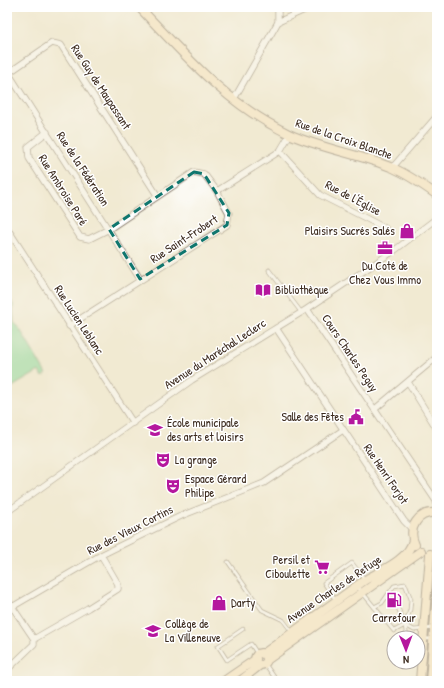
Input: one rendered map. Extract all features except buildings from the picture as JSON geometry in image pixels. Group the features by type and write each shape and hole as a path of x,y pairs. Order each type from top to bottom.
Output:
{"street":[{"name":"Rue de la Croix Blanche","path":"139,7 211,83 263,121 316,145 392,168 416,180 437,195"},
{"path":"234,99 278,22 278,7"},
{"path":"278,22 311,7"},
{"name":"Rue Guy de Maupassant","path":"7,73 52,43 61,45 157,195"},
{"name":"Rue de la Fédération","path":"7,73 47,132 140,280"},
{"path":"392,168 437,116"},
{"name":"Rue Ambroise Paré","path":"47,132 28,147 29,158 80,237 89,239 109,229"},
{"path":"217,191 280,151 290,134"},
{"name":"Rue de l'Église","path":"280,151 320,194 385,228"},
{"name":"Rue Saint-Frobert","path":"69,326 227,224 229,213 217,191 204,174 194,172 157,195 109,229"},
{"name":"Avenue du Maréchal Leclerc","path":"7,512 192,380 301,312 395,250 437,218"},
{"name":"Rue Lucien Leblanc","path":"7,228 133,423"},
{"name":"Cours Charles Peguy","path":"307,308 436,501 437,507"},
{"name":"Rue Henri Forjot","path":"276,328 404,521 412,529"},
{"path":"375,409 437,357"},
{"path":"408,382 437,429"},
{"name":"Rue des Vieux Cortins","path":"12,607 101,555 181,516 264,483 343,430"},
{"path":"424,629 434,554 421,551 413,540 412,529 419,517 425,514 437,512"},
{"name":"Avenue Charles de Refuge","path":"240,681 261,659 292,632 356,586 377,575 404,555 411,548 413,540"},
{"name":"Avenue Charles de Refuge","path":"224,681 261,659 363,592 421,551"},
{"path":"34,639 88,608 118,588 118,584 101,555"},
{"path":"430,681 437,591"},
{"path":"7,599 34,639 34,644 30,649 7,670"},
{"path":"420,681 421,670"}],"lane":[{"path":"269,270 301,312"},
{"path":"228,562 262,610 283,620 292,632"},
{"path":"336,600 324,583 352,563 365,580"},
{"path":"356,586 363,592 374,607 394,632 405,625 410,610 411,599 405,584 394,586 382,604 374,607"},
{"path":"387,597 398,608 406,630"},
{"path":"405,625 414,630 435,628"},
{"path":"243,629 218,646 227,660 251,644 277,681"},
{"path":"426,638 433,639"}],"highlighted area":[{"path":"194,172 204,174 229,213 227,225 140,279 109,229"}],"green space":[{"path":"7,294 13,304 14,323 18,326 46,374 42,377 39,371 7,390"}],"place":[{"name":"Plaisirs Sucrés Salés","path":"407,231"},
{"name":"Du Coté de Chez Vous Immo","path":"385,248"},
{"name":"Bibliothèque","path":"263,290"},
{"name":"Salle des Fêtes","path":"356,417"},
{"name":"École municipale des arts et loisirs","path":"155,430"},
{"name":"La grange","path":"163,460"},
{"name":"Espace Gérard Philipe","path":"173,486"},
{"name":"Persil et Ciboulette","path":"322,567"},
{"name":"Carrefour","path":"394,600"},
{"name":"Darty","path":"219,603"},
{"name":"Collège de La Villeneuve","path":"153,631"}]}
